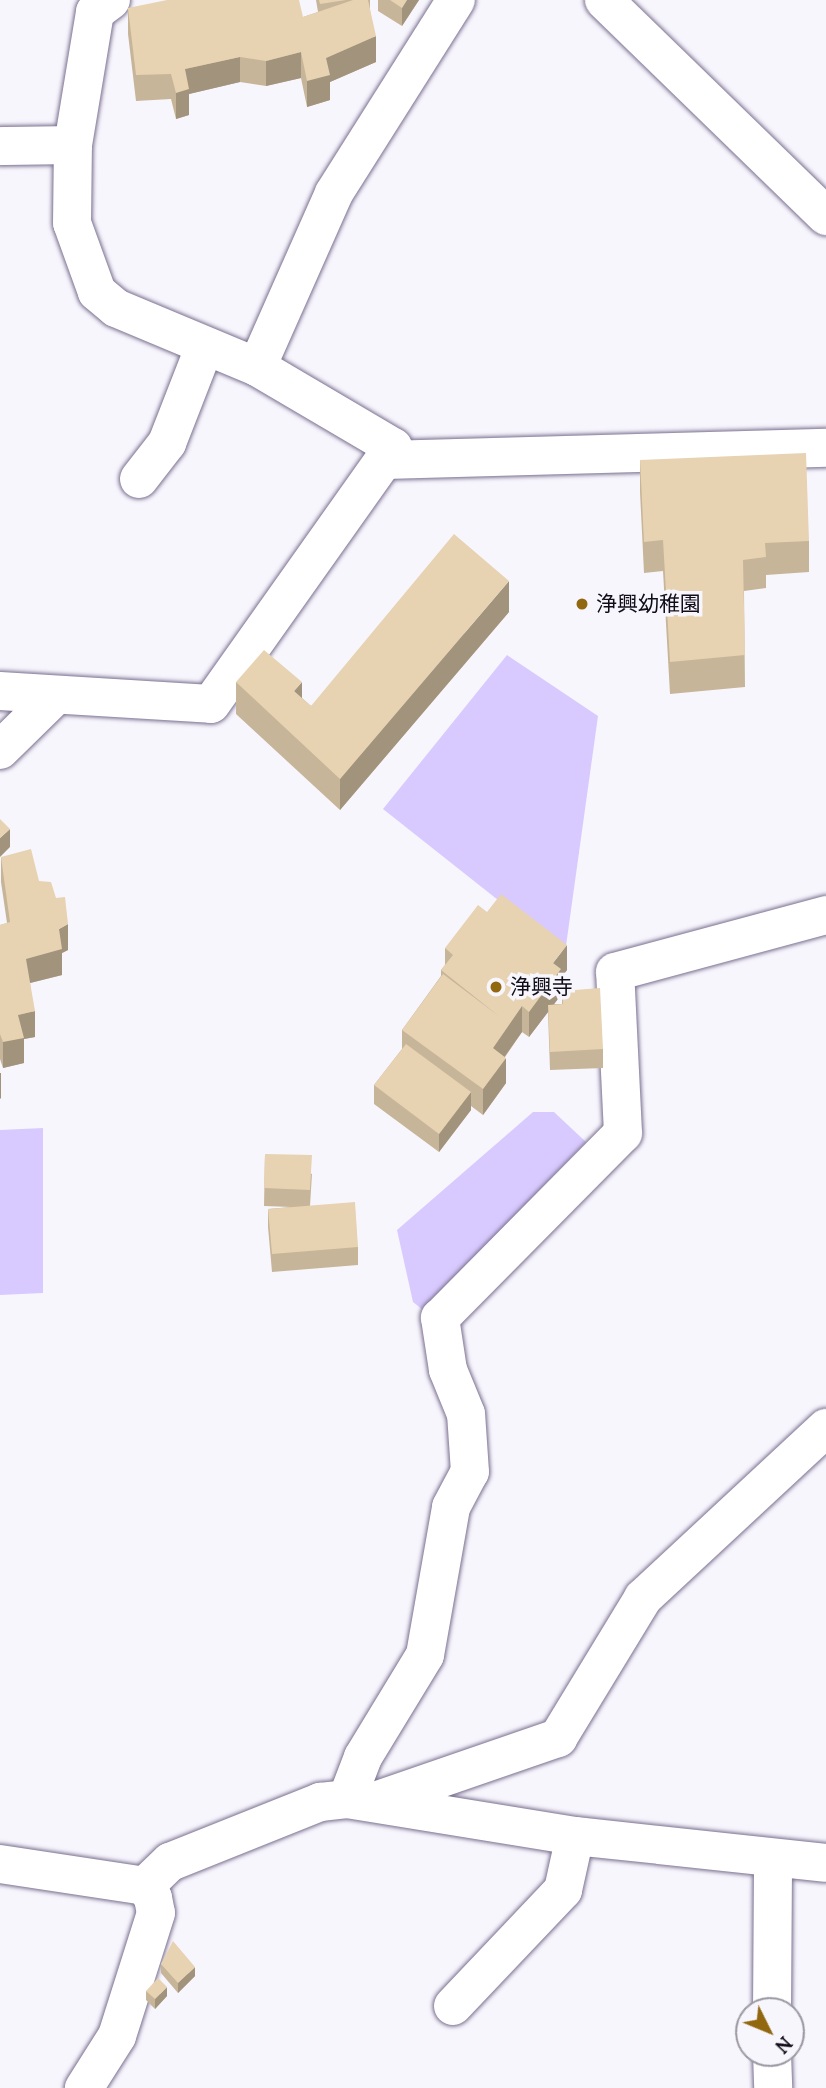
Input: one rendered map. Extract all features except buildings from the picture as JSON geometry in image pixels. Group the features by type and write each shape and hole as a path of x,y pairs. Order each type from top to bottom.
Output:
{"street":[{"path":"257,367 334,193 456,0"},
{"path":"604,0 826,216"},
{"path":"0,691 211,704 393,447 257,367 204,348 116,308 97,292 72,223 73,145 93,4"},
{"path":"0,146 73,145"},
{"path":"139,479 167,443 204,348"},
{"path":"386,460 826,448"},
{"path":"0,750 56,695"},
{"path":"360,1800 363,1757 425,1655 451,1507 470,1472 466,1415 449,1370 440,1318 623,1133 615,972 826,915"},
{"path":"360,1800 558,1738 643,1598 826,1428"},
{"path":"145,1886 170,1862 320,1802 360,1800 575,1836 826,1863"},
{"path":"453,2006 563,1890 575,1836"},
{"path":"772,1997 773,1858"},
{"path":"0,1864 145,1886"},
{"path":"83,2088 117,2036 156,1913 145,1886"},
{"path":"772,2067 773,2088"}],"shaded area":[{"path":"507,655 598,716 565,953 383,809"},
{"path":"533,1112 554,1112 586,1142 423,1310 413,1302 397,1230"},
{"path":"43,1128 43,1293 0,1295 0,1130"}],"place":[{"name":"浄興幼稚園","path":"582,604"},
{"name":"浄興寺","path":"496,987"}]}
